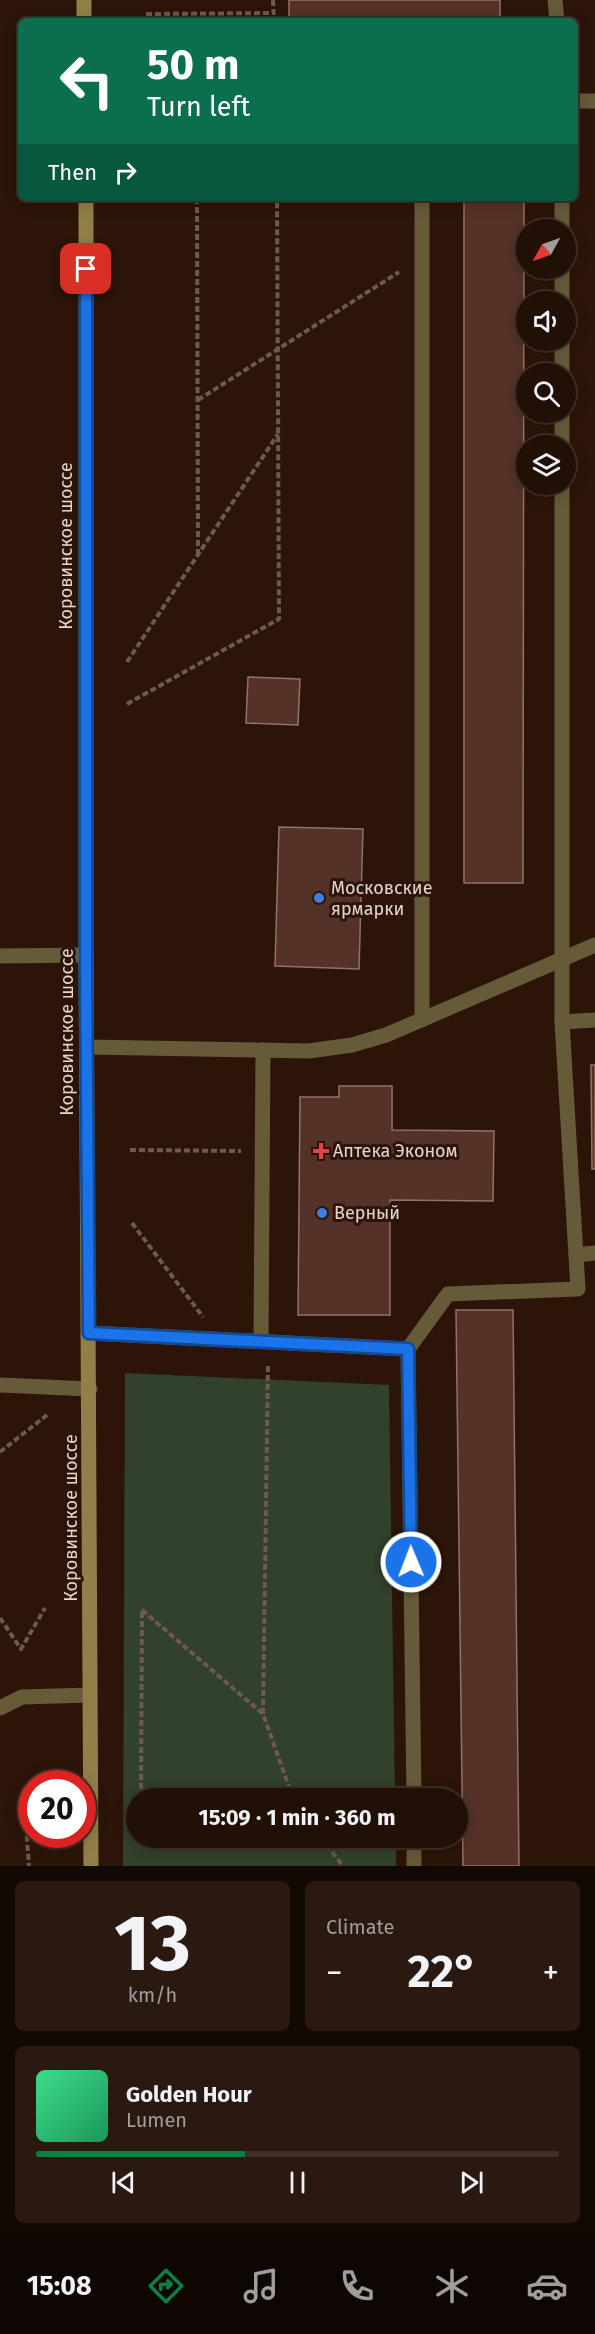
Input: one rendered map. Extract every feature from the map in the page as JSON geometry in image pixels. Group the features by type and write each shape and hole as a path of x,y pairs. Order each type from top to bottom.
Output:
{"main road":[{"path":"84,0 84,18"},
{"name":"Коровинское шоссе","path":"86,201 86,955 92,1866"}],"street":[{"path":"555,0 557,18"},
{"path":"578,101 595,100"},
{"path":"422,201 422,1020"},
{"path":"562,201 562,219"},
{"path":"414,1788 408,1349 447,1293 578,1290 562,1022 562,495"},
{"path":"87,1047 309,1051 352,1045 386,1035 595,945"},
{"path":"0,956 86,955"},
{"path":"562,1022 595,1020"},
{"path":"263,1050 265,1341"},
{"path":"576,1254 595,1253"},
{"path":"89,1333 408,1349"},
{"path":"0,1385 90,1389"},
{"path":"0,1708 22,1697 90,1695"},
{"path":"414,1848 414,1866"}],"path":[{"path":"273,0 274,18"},
{"path":"146,14 274,12"},
{"path":"197,201 198,554"},
{"path":"127,704 279,619 277,201"},
{"path":"198,401 422,257"},
{"path":"127,662 278,433"},
{"path":"130,1150 263,1152"},
{"path":"132,1223 219,1339"},
{"path":"265,1341 262,1714 288,1788"},
{"path":"0,1452 47,1414"},
{"path":"0,1617 21,1649 45,1608"},
{"path":"141,1788 142,1610 262,1714"},
{"path":"28,1848 29,1866"},
{"path":"329,1848 343,1866"}],"green space":[{"path":"125,1373 389,1385 395,1788 126,1788 126,1848 396,1848 396,1866 123,1866"}],"building":[{"path":"289,0 500,0 500,18 289,18"},
{"path":"464,201 524,201 524,219 516,219 516,279 524,279 524,291 516,291 516,351 524,351 524,363 516,363 516,423 524,423 524,435 516,435 516,495 524,495 523,883 464,883"},
{"path":"248,677 300,679 298,725 246,723"},
{"name":"Московские ярмарки","path":"279,827 363,829 359,969 275,966"},
{"path":"591,1065 595,1065 595,1169 592,1169"},
{"path":"339,1086 392,1086 392,1130 494,1131 493,1201 390,1200 390,1315 298,1315 300,1097 339,1097"},
{"path":"456,1310 513,1310 519,1866 463,1866 463,1848 468,1848 468,1788 462,1788"}],"place":[{"name":"Московские ярмарки","path":"319,898"},
{"name":"Аптека Эконом","path":"321,1151"},
{"name":"Верный","path":"322,1213"}],"route":[{"path":"86,269 86,978 89,1333 408,1349 411,1562"}]}
